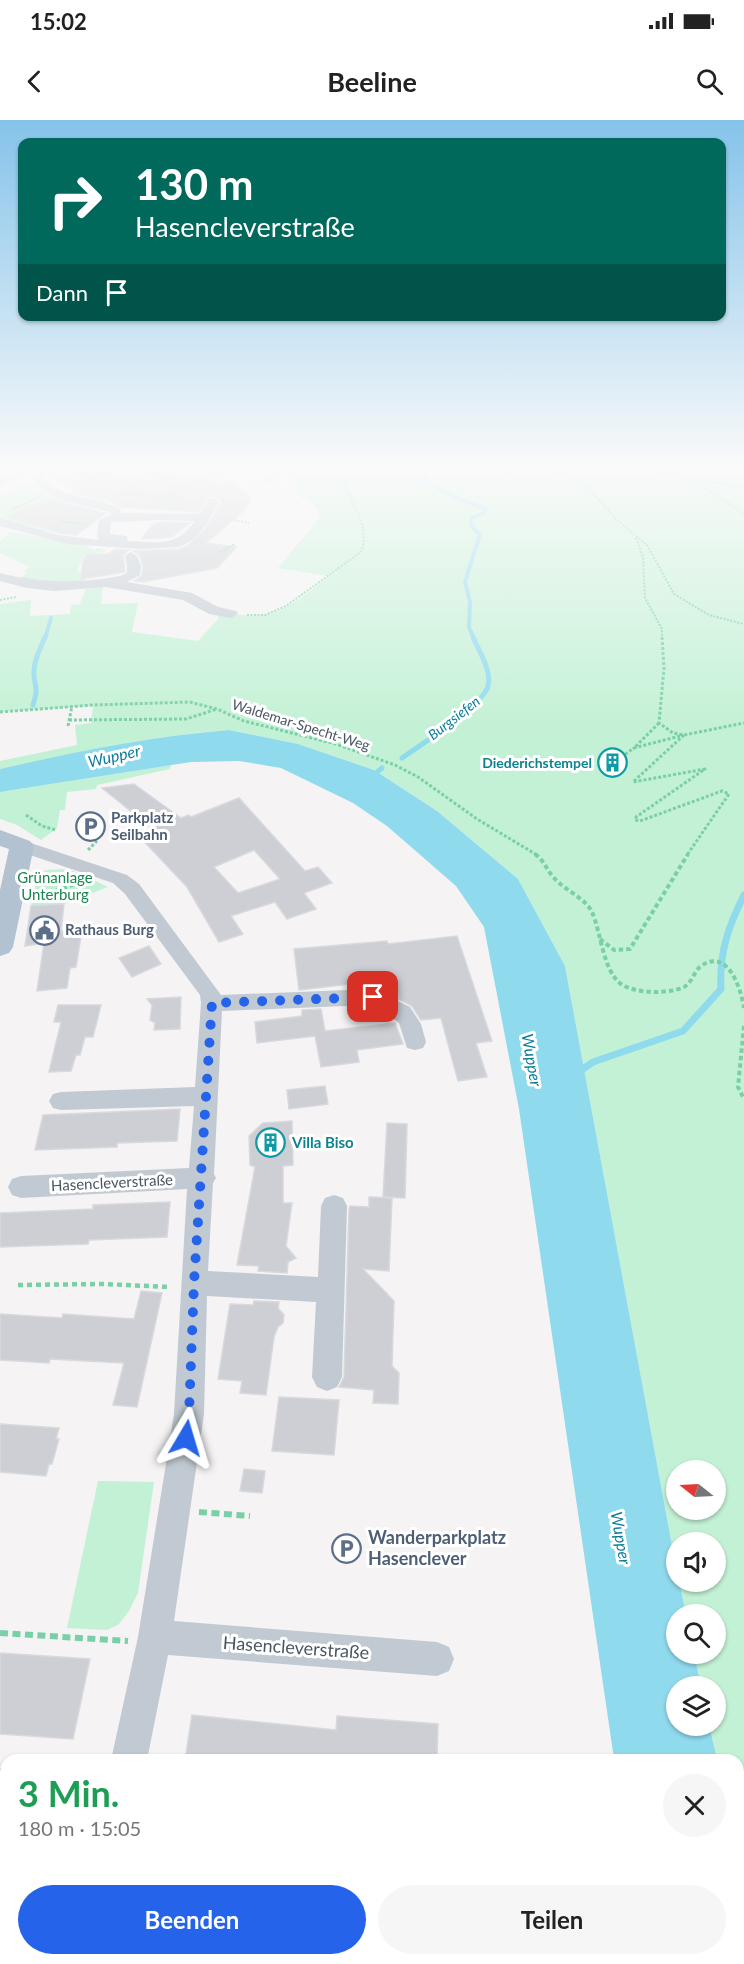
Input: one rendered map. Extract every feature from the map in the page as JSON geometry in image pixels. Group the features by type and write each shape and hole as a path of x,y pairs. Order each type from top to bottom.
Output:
{"main road":[{"path":"1,938 11,841"}],"street":[{"path":"101,585 133,575 134,565 131,556"},
{"path":"131,556 145,560"},
{"path":"172,558 178,556"},
{"path":"0,577 15,582 39,585 76,587 128,585 187,596 214,611 231,614"},
{"path":"11,841 120,879 132,889 210,993 212,1003 203,1178 186,1285 189,1414 177,1506 144,1639 130,1754"},
{"path":"212,1003 373,997 396,1008 413,1024 415,1042"},
{"path":"60,1101 207,1096"},
{"name":"Hasencleverstraße","path":"21,1187 203,1178"},
{"path":"327,1377 334,1206"},
{"path":"186,1285 329,1290"},
{"name":"Hasencleverstraße","path":"144,1639 437,1659"}],"path":[{"path":"231,614 265,615 280,609 306,593 356,556"},
{"path":"643,556 645,598 662,629 664,668 659,723 673,733 684,735"},
{"path":"655,556 674,594 709,615 744,624"},
{"name":"Waldemar-Specht-Weg","path":"0,712 72,706 190,702 218,709 244,721 336,744 395,765 418,777 477,819 540,857 555,878 591,910 614,978 621,984 639,990 667,992 686,986 701,966 715,961 723,963 741,991 744,1008"},
{"path":"68,726 72,706"},
{"path":"69,720 186,719 218,709"},
{"path":"616,760 634,748 659,723"},
{"path":"634,748 744,723"},
{"path":"600,939 614,950 630,949 680,865 729,794 722,791 640,821 635,820 636,817 705,769 633,782 684,735"},
{"path":"26,815 42,826 56,830"},
{"path":"86,852 97,841"},
{"path":"26,895 55,893 55,891 70,887 71,884"},
{"path":"744,1026 738,1087 744,1099"},
{"path":"18,1285 186,1285"},
{"path":"195,1512 250,1516"},
{"path":"0,1633 144,1639"}],"green space":[{"path":"7,556 84,556 77,571 86,572 84,585 15,581 27,573 24,571 30,567"},
{"path":"288,556 744,556 744,1754 716,1754 712,1736 726,1736 726,1676 699,1676 696,1664 726,1664 726,1604 684,1604 681,1592 726,1592 726,1532 670,1532 667,1520 726,1520 726,1460 666,1460 666,1513 565,966 518,879 437,811 374,770 298,744 229,730 194,733 96,749 0,769 0,761 77,745 75,725 91,723 93,706 0,712 0,604 31,600 30,616 70,614 71,605 80,604 86,589 103,587 101,604 138,603 132,632 198,641 219,618 217,616 273,613 299,599 329,576 278,568"},
{"path":"171,765 170,769 97,785 96,789 67,792 65,810 60,810 57,828 41,840 17,825 0,819 0,792"},
{"name":"Grünanlage Unterburg","path":"46,870 74,871 108,887 64,904 31,906 38,875"},
{"path":"98,1481 154,1482 138,1593 129,1611 118,1625 107,1630 67,1628"}],"water":[{"name":"Wupper","path":"229,730 298,744 374,770 437,811 518,879 565,966 670,1532 666,1532 666,1592 681,1592 684,1604 666,1604 666,1664 696,1664 699,1676 666,1676 666,1736 712,1736 716,1754 613,1754 519,1109 484,927 456,886 387,826 353,803 281,768 239,761 191,762 0,792 0,769 114,745"}],"building":[{"path":"86,556 123,556 125,572 81,579"},
{"path":"139,556 228,556 217,568 143,582 134,581 142,575 143,565"},
{"path":"134,784 181,818 189,815 191,817 239,798 305,871 318,867 332,883 304,893 316,909 287,919 275,902 231,916 243,934 219,942 187,887 138,835 153,829 102,788","holes":["254,850 280,879 238,893 214,867"]},
{"path":"64,904 61,931 82,930 76,967 70,968 67,988 37,991 44,943 25,946 31,906"},
{"path":"457,936 492,1041 476,1043 487,1077 458,1081 441,1018 421,1020 412,1006 399,999 395,979 299,990 294,949 387,941 388,944"},
{"path":"149,946 161,964 132,977 119,958"},
{"path":"181,997 180,1029 154,1030 155,1023 150,1020 152,1005 147,999"},
{"path":"58,1005 101,1005 93,1037 85,1037 80,1055 76,1055 71,1071 49,1072 61,1022 54,1022"},
{"path":"321,1009 325,1031 395,1023 403,1044 357,1050 359,1062 321,1067 315,1036 257,1043 255,1022 302,1016 302,1010"},
{"path":"325,1086 328,1104 289,1109 287,1090"},
{"path":"180,1109 177,1141 117,1143 117,1147 35,1150 43,1115"},
{"path":"292,1121 293,1165 283,1166 283,1203 292,1203 286,1246 296,1258 288,1262 287,1273 258,1271 259,1266 237,1265 255,1167 250,1165 249,1136 263,1123"},
{"path":"387,1123 407,1124 405,1198 383,1197"},
{"path":"369,1197 392,1198 389,1271 363,1269 394,1301 392,1366 399,1373 398,1404 373,1403 374,1390 339,1387 344,1377 349,1210 350,1206 369,1207"},
{"path":"170,1202 167,1237 89,1240 88,1244 0,1247 0,1213 93,1209 93,1205"},
{"path":"141,1291 162,1293 137,1407 113,1405 124,1363 50,1359 49,1363 0,1360 0,1314 62,1318 63,1314 134,1319"},
{"path":"254,1301 279,1302 278,1308 284,1315 283,1323 278,1327 274,1337 266,1395 240,1393 242,1381 218,1379 230,1304 253,1305"},
{"path":"279,1397 339,1400 334,1455 272,1451"},
{"path":"0,1424 59,1428 56,1439 59,1439 46,1476 0,1472"},
{"path":"244,1469 265,1471 262,1493 240,1491"},
{"path":"0,1653 90,1659 73,1739 0,1734"},
{"path":"192,1715 336,1730 337,1716 438,1724 437,1754 186,1754"}],"waterway":[{"name":"Burgsiefen","path":"473,556 465,582 470,602 469,627 474,639"},
{"path":"45,639 51,618"},
{"path":"33,705 36,693 35,666 45,637"},
{"name":"Burgsiefen","path":"402,758 463,714 484,694 488,686 488,674 473,637"},
{"name":"Burgsiefen","path":"370,778 382,768"},
{"path":"577,1073 593,1062 683,1031 721,989 723,952 733,918 744,895"}],"place":[{"name":"Diederichstempel","path":"613,763"},
{"name":"Parkplatz Seilbahn","path":"90,827"},
{"name":"Rathaus Burg","path":"44,930"},
{"name":"Villa Biso","path":"271,1143"},
{"name":"Wanderparkplatz Hasenclever","path":"347,1548"}],"route":[{"path":"186,1438 212,1003 373,997"}]}
